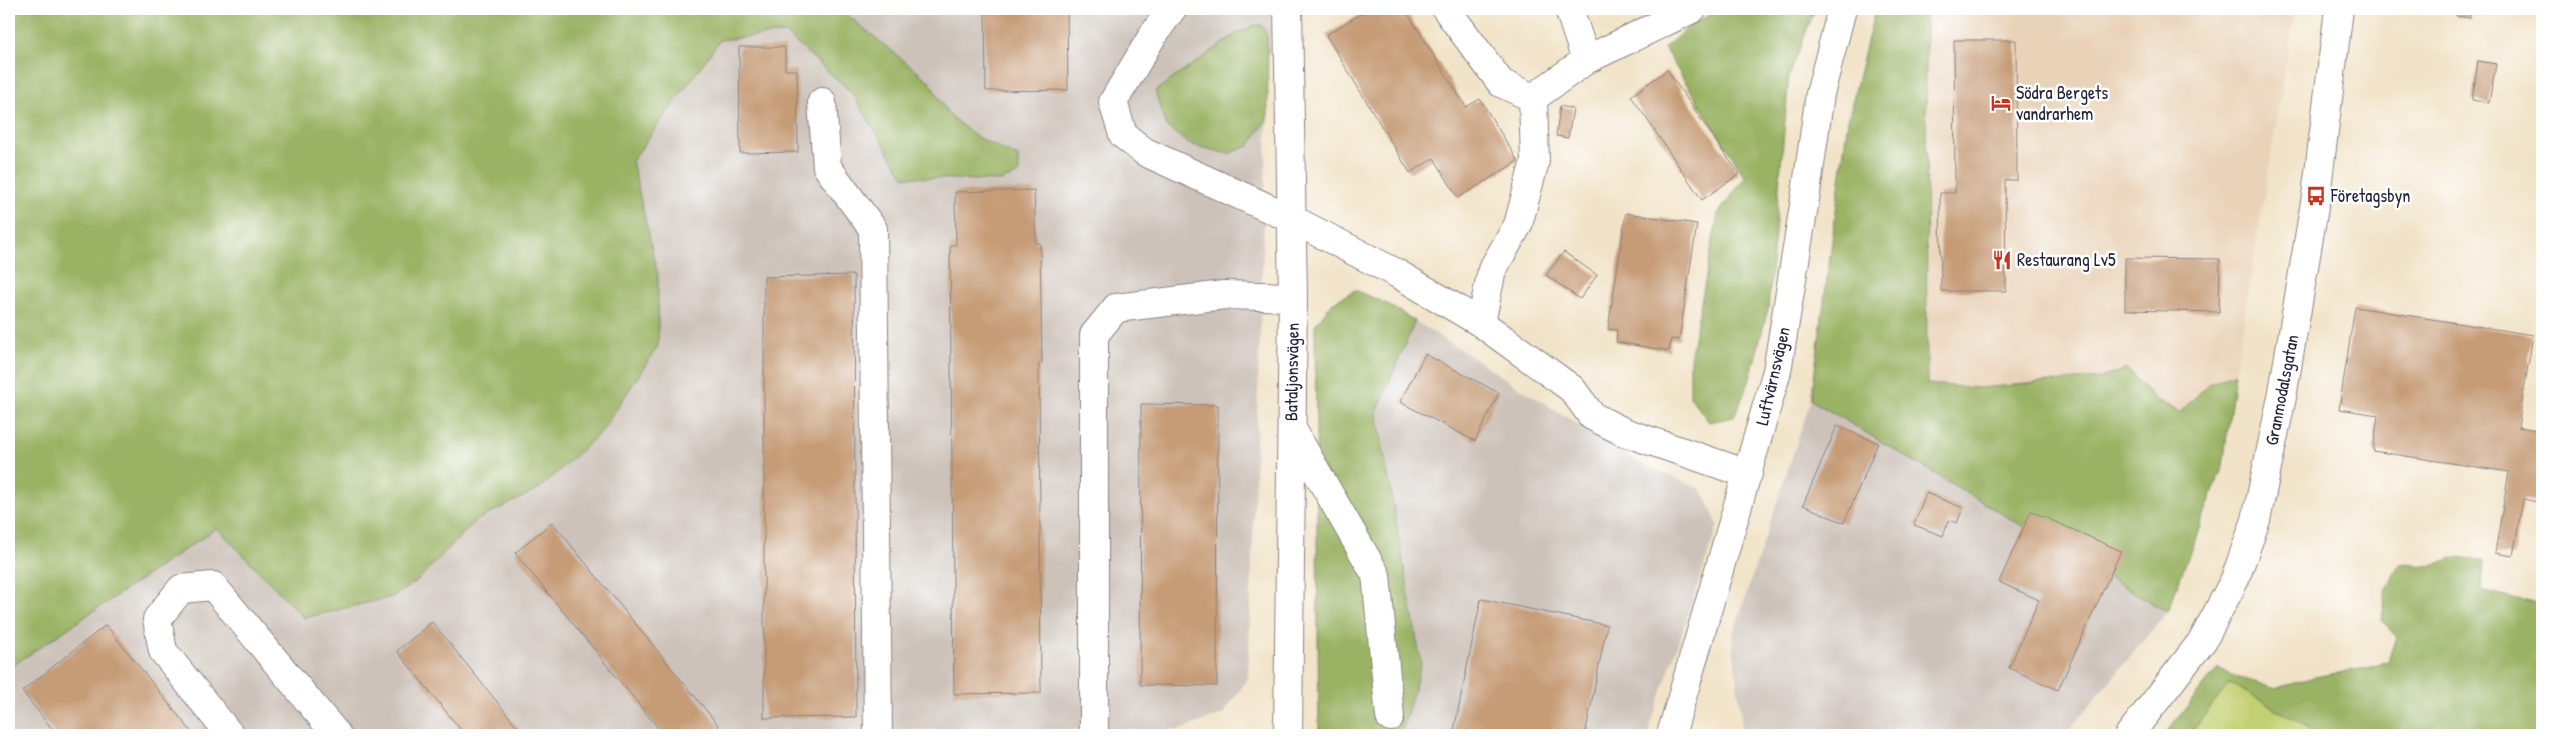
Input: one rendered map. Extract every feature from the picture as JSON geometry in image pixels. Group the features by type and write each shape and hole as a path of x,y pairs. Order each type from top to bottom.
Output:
{"street":[{"path":"1172,9 1153,34 1113,102 1123,135 1145,152 1290,218 1398,274 1481,323 1572,389 1592,416 1624,432 1748,474"},
{"name":"Bataljonsvägen","path":"1288,9 1290,218 1293,297 1288,735"},
{"path":"1446,9 1501,83 1533,98"},
{"path":"1569,9 1586,60"},
{"path":"1533,98 1586,60 1692,9"},
{"name":"Luftvärnsvägen","path":"1671,735 1777,371 1820,94 1842,9"},
{"name":"Granmodalsgatan","path":"2129,735 2203,640 2235,579 2256,520 2282,398 2316,196 2339,9"},
{"path":"1481,323 1492,270 1518,225 1535,162 1533,98"},
{"path":"822,102 827,167 873,229 878,735"},
{"path":"1094,735 1094,335 1116,308 1224,295 1293,297"},
{"path":"1292,428 1376,575 1390,717"},
{"path":"230,735 163,651 157,619 181,589 213,586 337,735"}],"shaded area":[{"path":"840,9 1271,9 1248,679 1223,714 1179,730 853,730 828,735 9,735 9,668 217,528 304,618 417,581 475,521 539,489 602,431 658,346 658,276 632,161 720,40 785,33 851,92 904,177 1018,157 975,136 949,115 929,81"},
{"path":"1926,9 2295,9 2235,373 2209,384 2180,412 2155,399 2127,369 2100,378 1978,388 1927,384"},
{"path":"1415,321 1632,459 1702,490 1718,525 1647,735 1401,735 1421,664 1377,412"},
{"path":"1811,400 2167,612 2065,735 1743,735 1732,637"}],"green space":[{"path":"9,9 840,9 929,81 949,115 975,136 1018,157 1019,174 1001,181 904,177 851,92 785,33 720,40 632,161 658,276 658,346 602,431 539,489 475,521 417,581 392,597 304,618 217,528 9,668"},
{"path":"1720,9 1815,9 1789,76 1768,309 1749,382 1734,417 1709,422 1690,397 1690,359 1718,214 1745,177 1664,48 1691,25"},
{"path":"1875,9 1926,9 1927,384 1978,388 2100,378 2127,369 2155,399 2180,412 2209,384 2235,373 2223,466 2167,612 1811,400 1848,120"},
{"path":"1255,25 1262,25 1267,36 1268,118 1249,146 1228,154 1189,144 1166,126 1155,91 1236,34"},
{"path":"1355,290 1385,303 1415,321 1377,412 1421,664 1401,735 1319,735 1315,325 1332,303"},
{"path":"2455,557 2483,560 2481,590 2542,605 2542,735 2322,735 2229,683 2189,735 2164,735 2218,668 2239,678 2277,688 2315,677 2372,667 2388,661 2396,637 2382,620 2386,591 2399,564 2432,566"},
{"path":"2229,682 2322,735 2189,735"}],"building":[{"path":"985,9 1067,9 1068,90 986,91"},
{"path":"1369,9 1405,9 1466,107 1480,99 1518,161 1458,198 1434,158 1410,173 1326,35"},
{"path":"2457,9 2471,9 2470,18 2456,16"},
{"path":"1954,40 2016,40 2017,180 2005,180 2006,291 1941,291 1940,193 1955,193"},
{"path":"739,47 785,47 785,70 797,70 798,152 740,153"},
{"path":"2478,61 2496,64 2489,103 2472,100"},
{"path":"1667,70 1739,174 1702,200 1631,96"},
{"path":"1560,106 1573,109 1568,138 1556,136"},
{"path":"1034,190 1036,243 1040,243 1042,363 1039,363 1041,693 954,694 950,245 956,245 955,192"},
{"path":"1626,213 1697,224 1679,340 1671,339 1669,351 1616,342 1617,330 1608,329"},
{"path":"1564,252 1597,275 1580,299 1546,275"},
{"path":"2125,258 2220,259 2219,312 2125,310"},
{"path":"854,275 856,717 764,718 764,277"},
{"path":"2355,307 2533,335 2518,427 2542,431 2542,503 2523,499 2513,556 2495,553 2509,472 2373,451 2378,415 2339,409"},
{"path":"1425,354 1499,393 1475,441 1400,402"},
{"path":"1141,404 1218,405 1217,686 1140,685"},
{"path":"1837,426 1878,443 1844,523 1803,505"},
{"path":"1926,493 1963,508 1957,523 1949,520 1943,536 1914,525"},
{"path":"2031,511 2121,551 2058,690 2009,668 2039,600 1999,582"},
{"path":"552,522 719,726 708,735 664,735 515,553"},
{"path":"1481,599 1607,625 1585,735 1453,735"},
{"path":"432,622 524,735 465,735 397,651"},
{"path":"106,625 194,735 57,735 22,691"}],"place":[{"name":"Södra Bergets vandrarhem","path":"2001,103"},
{"name":"Företagsbyn","path":"2316,196"},
{"name":"Restaurang Lv5","path":"2002,260"}]}
